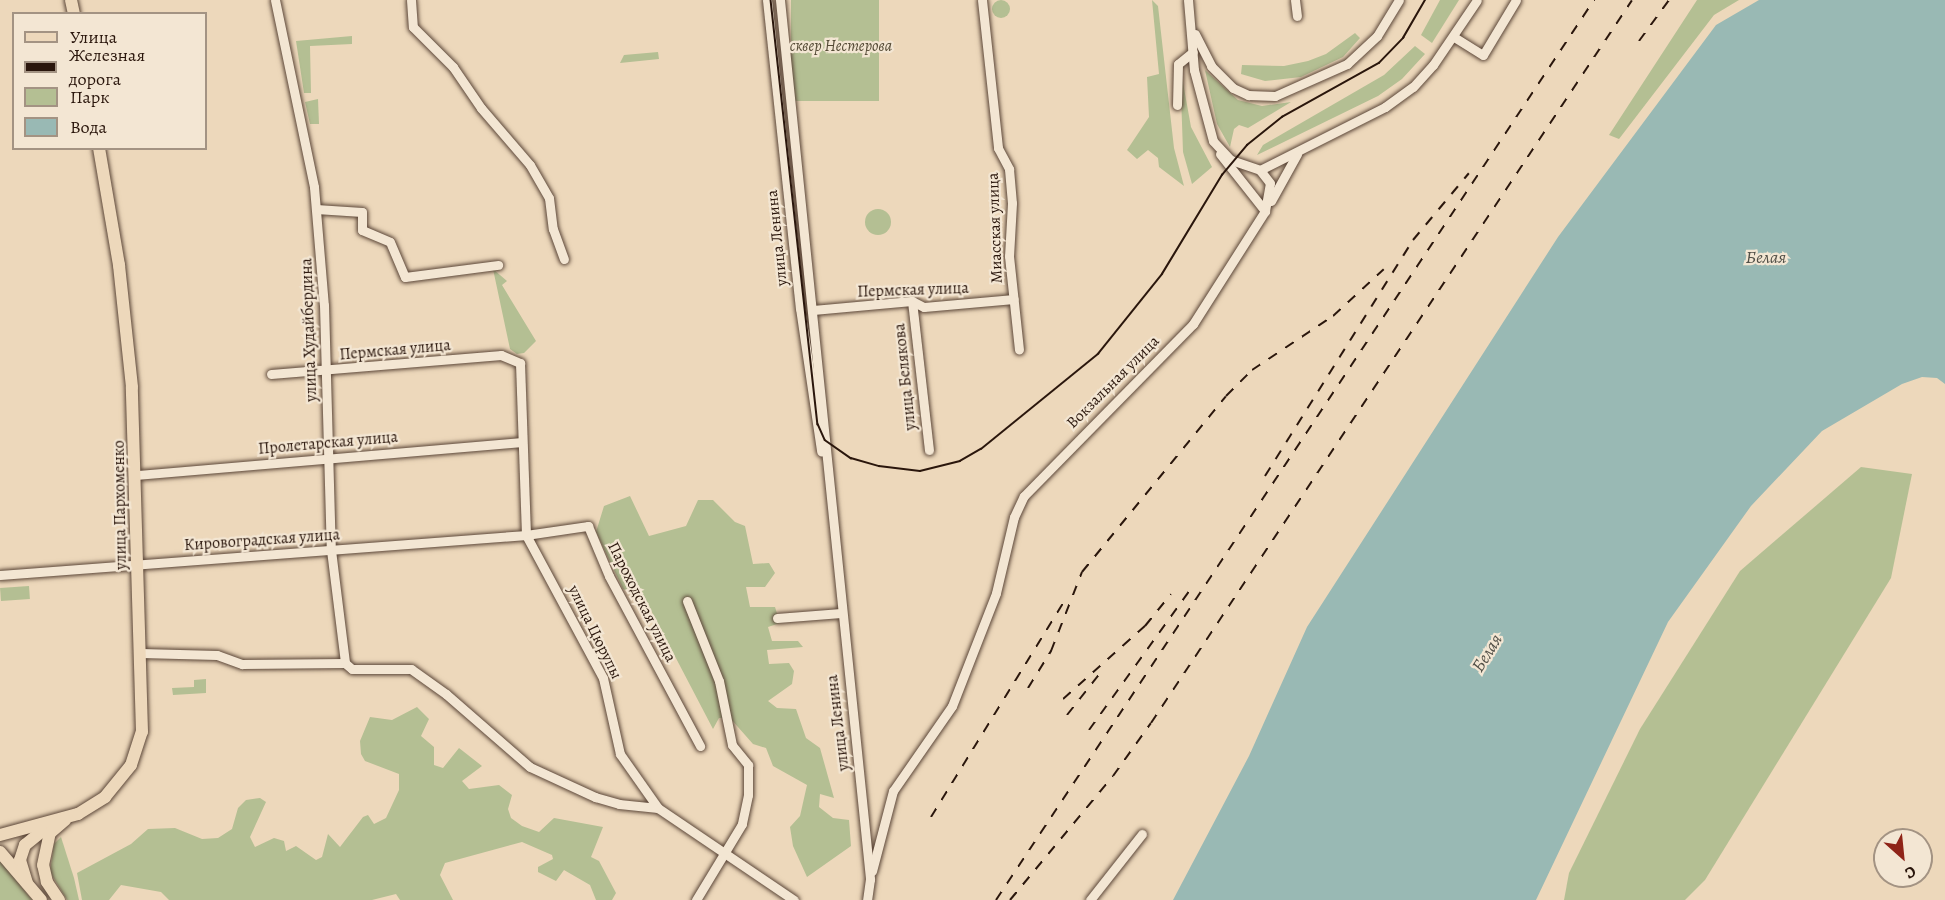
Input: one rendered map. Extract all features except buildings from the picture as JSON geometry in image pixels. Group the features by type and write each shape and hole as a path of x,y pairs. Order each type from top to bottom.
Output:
{"main road":[{"name":"улица Пархоменко","path":"0,835 78,814 111,791 138,748 141,732 137,475 119,265 99,150"},
{"path":"59,900 44,875 45,851 55,826 78,814"},
{"name":"улица Пархоменко","path":"27,883 20,860 25,845 56,821"},
{"path":"0,852 41,900"}],"street":[{"name":"улица Худайбердина","path":"275,0 316,209 326,371 331,550 345,663"},
{"path":"411,0 413,27 453,67 502,135 522,153 549,198 553,229 564,258"},
{"name":"улица Ленина","path":"767,0 800,308 814,417 826,471"},
{"name":"улица Ленина","path":"780,0 813,310 836,613 870,879 867,900"},
{"name":"Миасская улица","path":"982,0 998,148 1009,169 1018,350"},
{"path":"1188,0 1201,107 1218,150 1233,175 1265,211 1298,154"},
{"path":"1295,0 1297,16"},
{"path":"1191,24 1205,57 1225,81 1248,95 1275,96 1347,64 1377,36 1399,0"},
{"path":"1218,150 1242,166 1260,170 1298,154 1385,107 1413,87 1454,37 1477,0"},
{"path":"1454,37 1483,55 1516,0"},
{"path":"770,29 783,27"},
{"path":"1177,105 1178,64 1193,52"},
{"name":"Вокзальная улица","path":"870,879 892,791 952,706 996,593 1014,517 1024,496 1193,324 1265,211 1270,183 1260,170"},
{"path":"316,209 362,212 362,230 390,242 405,277 498,265"},
{"name":"Пермская улица","path":"813,310 912,302 924,307 1014,299"},
{"name":"улица Белякова","path":"912,302 928,450"},
{"name":"Пермская улица","path":"271,374 501,355 520,363 521,442"},
{"path":"521,442 526,535"},
{"name":"Пролетарская улица","path":"137,475 521,442"},
{"name":"Пароходская улица","path":"526,535 588,526 609,576 700,746"},
{"name":"Кировоградская улица","path":"0,575 526,535"},
{"name":"улица Цюрупы","path":"526,535 603,678 620,754 658,808"},
{"path":"687,601 719,681 732,745 748,765 748,795 742,824 696,900"},
{"path":"777,618 836,613"},
{"path":"141,653 217,655 242,664 345,663 352,669 411,669 446,693 530,767 595,797 658,808 794,900"},
{"path":"1090,900 1142,834"}],"green space":[{"name":"сквер Нестерова","path":"791,0 879,0 879,101 791,101"},
{"path":"997,0 1005,0 1010,5 1008,16 997,18 992,13 992,5"},
{"path":"1152,0 1158,6 1174,148 1184,186 1159,167 1158,158 1148,150 1137,159 1127,150 1149,117 1147,77 1159,74"},
{"path":"1440,0 1459,0 1432,43 1421,35"},
{"path":"1697,0 1739,0 1714,15 1619,139 1609,135"},
{"path":"1355,33 1360,38 1343,57 1301,77 1265,81 1241,74 1242,65 1284,66 1308,61 1326,54"},
{"path":"352,36 352,44 310,46 311,93 304,93 296,41"},
{"path":"1415,46 1425,54 1402,79 1378,96 1257,155 1263,145 1384,75"},
{"path":"658,52 659,59 620,63 624,55"},
{"path":"1180,66 1191,127 1212,167 1192,184 1183,152"},
{"path":"1205,70 1238,100 1262,106 1291,102 1248,128 1239,125 1234,129 1230,147 1217,124"},
{"path":"318,99 319,124 310,124 305,102"},
{"path":"878,209 887,213 891,222 887,231 878,235 869,231 865,222 869,213"},
{"path":"493,269 507,281 502,285 536,341 524,353 517,354 510,349"},
{"path":"1861,467 1912,474 1891,578 1705,880 1685,900 1564,900 1569,873 1640,729 1740,571"},
{"path":"630,496 649,536 686,526 698,500 713,500 735,522 745,526 753,564 769,563 775,573 765,587 746,587 750,607 775,607 780,623 768,627 772,641 798,641 803,647 767,650 769,664 789,663 794,671 792,684 768,701 777,708 796,709 806,738 820,748 834,798 820,794 819,807 833,818 849,820 851,846 807,877 793,846 790,827 800,816 807,785 773,766 766,748 753,744 730,718 719,718 713,729 644,597 623,589 596,532 604,506"},
{"path":"29,586 30,599 1,601 0,588"},
{"path":"206,679 206,693 173,695 172,688 194,687 194,680"},
{"path":"417,707 429,719 421,736 434,747 434,765 443,768 459,748 482,766 462,781 469,789 499,785 512,795 508,809 511,818 522,826 539,832 554,818 603,827 591,857 599,861 616,893 612,900 596,900 590,885 564,870 556,881 538,872 538,867 553,859 552,855 522,842 445,863 440,875 453,900 400,900 396,894 372,900 169,900 161,892 121,885 109,900 82,900 77,873 131,844 148,829 175,828 202,839 218,838 232,829 238,808 246,800 260,798 266,802 250,837 255,847 274,838 284,841 286,851 296,846 316,860 322,857 328,834 340,847 363,817 368,815 374,824 386,818 399,790 399,774 365,761 361,754 360,741 370,717 392,720"},
{"path":"61,837 79,900 67,900 50,872 54,844"},
{"path":"0,861 3,864 32,900 0,900"}],"water":[{"name":"Белая","path":"1759,0 1945,0 1945,384 1937,378 1922,377 1902,384 1822,431 1751,506 1668,622 1536,900 1173,900 1249,756 1307,627 1558,237 1716,25"}],"tram line":[{"path":"771,0 818,424 825,440 851,458 879,466 920,471 960,461 981,449 1098,354 1162,274 1222,175 1247,145 1282,117 1379,63 1403,38 1425,0"}],"railway":[{"path":"996,900 1594,0"},
{"path":"1010,900 1113,776 1151,723 1632,0"},
{"path":"1639,41 1669,0"},
{"path":"1265,476 1413,240 1469,173"},
{"path":"1028,688 1051,651 1082,572 1226,396 1252,370 1333,316 1384,269"},
{"path":"1089,730 1193,586"},
{"path":"1063,699 1145,626 1171,594"},
{"path":"931,817 1065,600"},
{"path":"1067,715 1101,672"}]}
